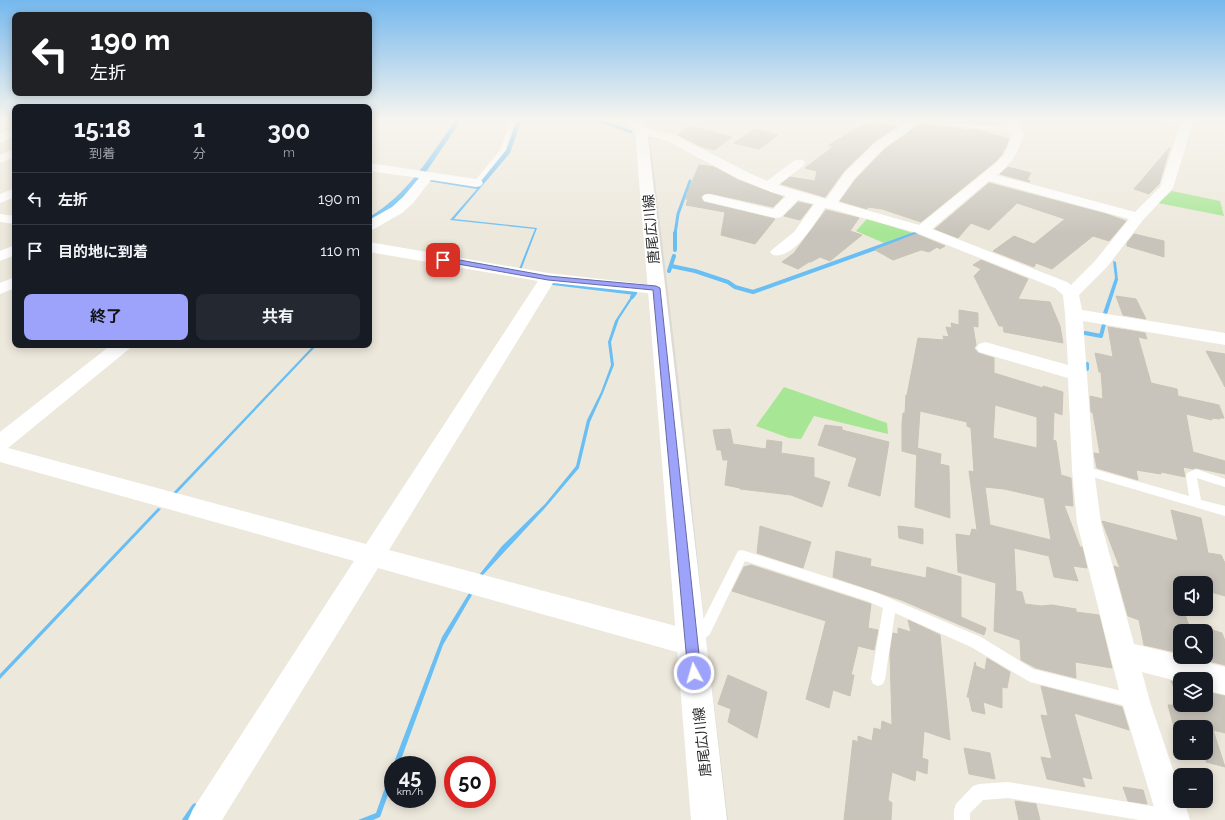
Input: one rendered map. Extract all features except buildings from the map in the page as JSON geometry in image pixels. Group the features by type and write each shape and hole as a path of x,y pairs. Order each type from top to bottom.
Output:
{"main road":[{"name":"唐尾広川線","path":"640,157 656,288 709,820"}],"street":[{"path":"708,157 744,176 769,186 826,204 922,230 1062,285 1072,304 1083,470 1089,523 1136,702 1173,819"},
{"path":"778,252 799,235 850,175 868,157"},
{"path":"922,230 1002,165 1008,157"},
{"path":"1072,304 1138,217 1166,188 1175,157"},
{"path":"769,186 799,163"},
{"path":"372,167 476,183"},
{"path":"372,224 397,210 408,200 423,175"},
{"path":"987,176 1138,217"},
{"path":"0,199 12,193"},
{"path":"709,198 776,214 795,195"},
{"path":"0,218 12,220"},
{"path":"372,247 548,278 656,288"},
{"path":"0,256 12,251"},
{"path":"204,820 548,278"},
{"path":"1072,304 1225,338"},
{"path":"0,443 119,348"},
{"path":"985,348 1077,374"},
{"path":"0,454 691,644"},
{"path":"1124,654 1225,681"}],"lane":[{"path":"476,183 497,157"},
{"path":"1083,470 1225,511"},
{"path":"1196,502 1191,476 1196,473 1225,483"},
{"path":"691,644 705,630 742,555 870,596 976,642 1030,675 1136,702"},
{"path":"878,679 890,605"},
{"path":"962,820 962,810 979,792 1008,790 1173,819"}],"green space":[{"path":"1172,191 1220,201 1224,216 1158,203"},
{"path":"867,219 913,233 884,243 856,231"},
{"path":"784,387 887,423 888,434 814,416 801,439 789,438 756,426"}],"shaded area":[{"path":"649,157 652,157 681,402 705,630 728,820 721,820"}],"water":[{"path":"430,157 436,157 426,172 478,185 500,157 506,157 454,219 537,228 521,270 519,269 535,229 450,220 477,189 421,180 402,201 372,221 372,215 396,197"},
{"path":"1113,261 1116,262 1118,280 1107,314 1103,313 1115,278"},
{"path":"634,292 636,293 619,319 611,342 614,365 590,422 579,468 545,508 482,576 479,575 502,546 545,504 576,466 587,420 601,392 611,365 608,342 615,321"},
{"path":"311,348 314,348 176,494 173,493"},
{"path":"158,508 161,509 0,679 0,674"},
{"path":"469,593 472,595 443,645 402,756 396,756 442,637"},
{"path":"384,790 384,806 380,817 373,820 358,820 376,813"}],"waterway":[{"path":"675,234 678,214 690,181"},
{"path":"675,234 675,250"},
{"path":"671,266 695,271 728,282 735,287 753,292 915,234"},
{"path":"669,271 674,256"},
{"path":"553,283 635,293 632,297"},
{"path":"1085,333 1101,336 1104,324"},
{"path":"1087,364 1087,369"},
{"path":"186,820 195,807"}],"route":[{"path":"443,260 548,278 656,288 694,673"}]}
